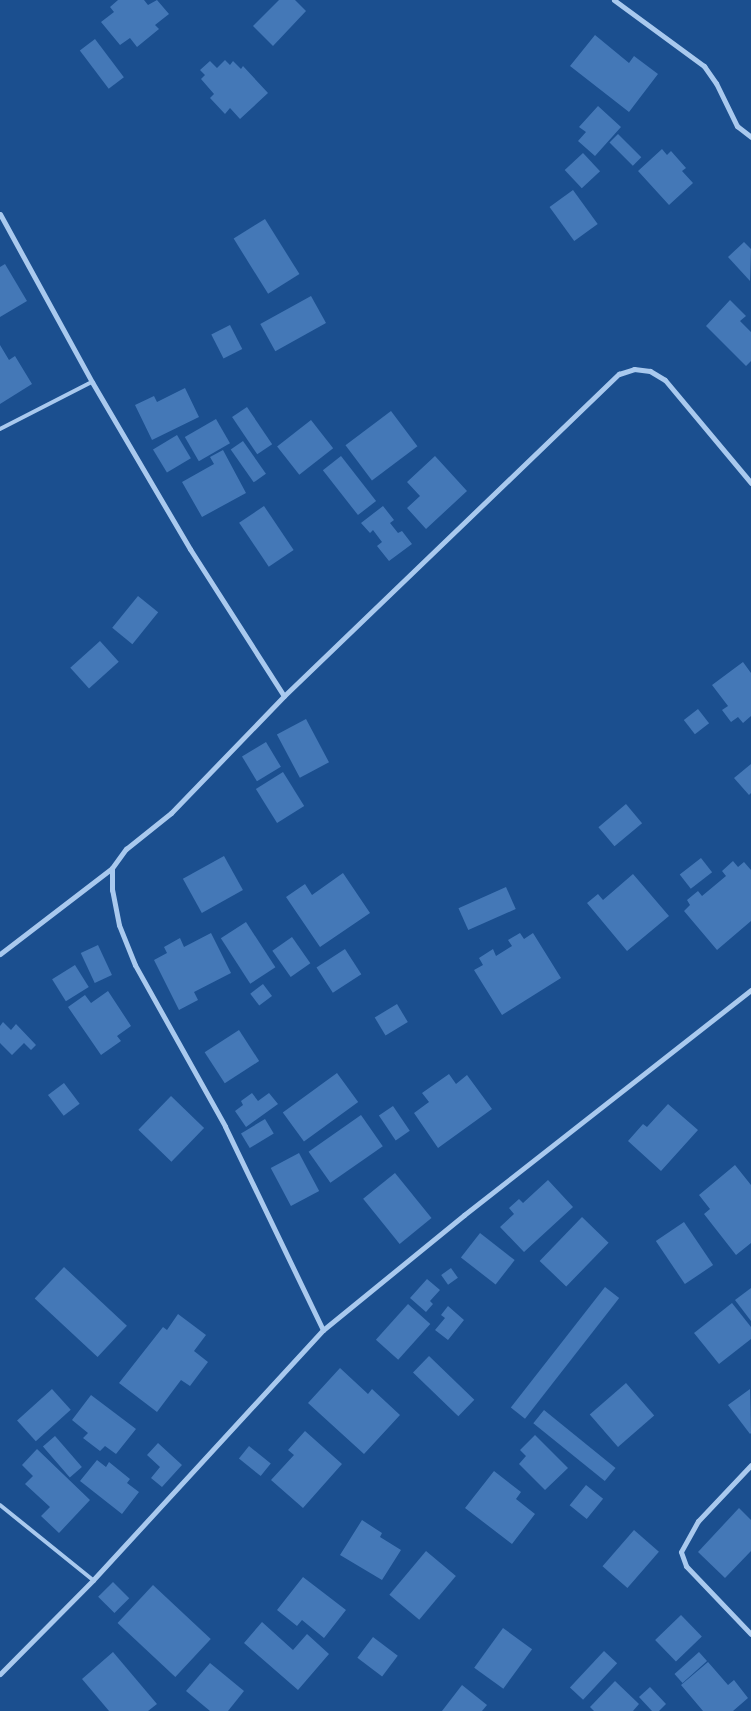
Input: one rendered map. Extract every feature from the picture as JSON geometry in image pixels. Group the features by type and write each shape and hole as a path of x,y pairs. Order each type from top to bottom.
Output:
{"street":[{"path":"614,0 704,66 716,83 737,126 751,138"},
{"path":"0,214 92,382 190,549 284,696"},
{"path":"0,954 112,868 126,849 171,813 206,780 284,696 619,374 634,369 650,371 665,380 751,484"},
{"path":"112,868 112,890 119,924 135,965 225,1126 324,1330"},
{"path":"0,1674 93,1580 324,1330 464,1215 751,990"},
{"path":"751,1465 698,1521 681,1552 686,1566 751,1634"}],"lane":[{"path":"0,429 92,382"},
{"path":"0,1505 93,1580"}],"building":[{"path":"118,0 144,0 148,5 157,0 169,14 155,25 159,29 137,47 130,38 120,45 101,22 114,12 110,7"},
{"path":"279,0 295,0 306,11 273,46 253,26"},
{"path":"595,35 629,63 634,56 658,74 629,112 570,66"},
{"path":"95,39 124,77 109,89 80,50"},
{"path":"225,60 230,65 233,61 241,69 243,66 268,93 240,119 230,108 225,114 210,98 214,94 201,79 205,75 200,70 210,61 217,68"},
{"path":"598,106 621,127 595,156 578,141 586,132 579,127"},
{"path":"618,134 641,157 633,166 610,142"},
{"path":"662,149 667,155 671,151 686,168 682,171 693,183 669,205 638,171"},
{"path":"583,153 600,171 582,188 565,170"},
{"path":"573,190 598,224 574,241 550,207"},
{"path":"265,219 299,274 268,294 234,239"},
{"path":"744,242 751,249 750,281 728,257"},
{"path":"5,264 27,301 0,317 0,267"},
{"path":"311,296 326,323 275,351 260,324"},
{"path":"730,300 746,316 740,321 751,332 751,361 746,366 706,326"},
{"path":"230,325 242,349 224,359 211,335"},
{"path":"0,345 9,360 15,356 32,384 0,404"},
{"path":"185,388 199,417 152,440 135,405 154,396 157,402"},
{"path":"247,407 272,444 257,454 232,417"},
{"path":"391,411 417,446 372,480 345,445"},
{"path":"216,419 230,443 199,461 185,437"},
{"path":"311,420 333,448 299,475 277,446"},
{"path":"177,435 191,458 167,473 153,449"},
{"path":"243,441 266,474 254,482 231,450"},
{"path":"223,450 246,493 202,517 182,482 214,464 210,457"},
{"path":"341,456 376,501 358,515 323,470"},
{"path":"435,456 467,491 426,529 407,508 420,496 407,482"},
{"path":"264,506 294,550 269,567 239,523"},
{"path":"383,506 394,520 390,523 398,533 402,531 412,544 389,561 377,546 382,542 373,530 370,533 361,523"},
{"path":"138,596 158,612 132,644 112,628"},
{"path":"100,641 119,662 89,689 70,668"},
{"path":"743,662 751,673 751,716 743,723 738,717 731,722 722,710 728,706 712,685"},
{"path":"698,709 709,723 695,734 684,720"},
{"path":"306,719 329,762 300,778 277,734"},
{"path":"266,742 281,767 257,781 242,756"},
{"path":"751,764 751,793 749,795 734,778"},
{"path":"283,772 304,806 277,823 256,789"},
{"path":"626,804 642,823 614,846 598,827"},
{"path":"224,856 243,890 202,913 183,879"},
{"path":"701,858 712,872 691,889 680,875"},
{"path":"733,861 738,867 744,862 751,870 751,921 717,950 684,911 690,905 687,900 698,891 702,896 726,876 722,871"},
{"path":"343,873 370,913 320,947 286,897 305,884 312,895"},
{"path":"633,874 669,916 627,951 587,903 598,894 603,900"},
{"path":"506,887 516,909 468,930 458,908"},
{"path":"246,922 275,967 250,984 221,938"},
{"path":"211,933 231,973 194,992 198,1000 179,1010 154,960 167,953 164,947 180,938 184,947"},
{"path":"520,933 524,939 533,933 561,978 502,1015 474,970 483,965 479,958 493,949 496,956 512,946 508,940"},
{"path":"292,937 310,963 291,977 272,951"},
{"path":"98,945 112,975 95,983 81,953"},
{"path":"345,949 361,974 333,993 316,968"},
{"path":"75,965 89,987 66,1001 52,979"},
{"path":"263,984 272,996 259,1006 250,994"},
{"path":"108,991 131,1026 117,1036 121,1041 101,1055 68,1007 85,995 91,1003"},
{"path":"397,1004 408,1022 386,1035 375,1017"},
{"path":"3,1022 11,1030 16,1024 36,1045 31,1050 24,1043 12,1055 0,1043 0,1026"},
{"path":"239,1030 259,1061 225,1083 205,1052"},
{"path":"337,1073 358,1102 304,1142 283,1112"},
{"path":"449,1074 456,1084 467,1075 492,1109 438,1148 414,1113 429,1102 422,1093"},
{"path":"64,1083 80,1104 64,1116 48,1095"},
{"path":"252,1093 258,1101 269,1093 278,1104 246,1127 235,1111 243,1105 241,1101"},
{"path":"171,1096 204,1128 171,1162 138,1130"},
{"path":"668,1104 698,1130 661,1171 628,1141 643,1124 647,1127"},
{"path":"393,1106 410,1131 396,1140 379,1116"},
{"path":"361,1115 383,1146 330,1183 309,1152"},
{"path":"265,1119 274,1134 250,1148 241,1133"},
{"path":"299,1153 319,1191 291,1206 271,1168"},
{"path":"735,1165 751,1185 751,1243 736,1255 704,1214 710,1209 699,1195"},
{"path":"395,1173 432,1218 400,1244 363,1199"},
{"path":"548,1180 573,1207 524,1252 500,1227 514,1214 509,1208 519,1199 523,1203"},
{"path":"582,1217 609,1243 566,1287 540,1261"},
{"path":"684,1222 713,1265 685,1284 656,1241"},
{"path":"480,1233 515,1260 496,1285 461,1257"},
{"path":"64,1267 127,1326 98,1357 35,1298"},
{"path":"451,1268 458,1278 448,1285 441,1275"},
{"path":"427,1279 440,1290 430,1301 433,1304 426,1312 410,1298"},
{"path":"605,1287 619,1298 525,1419 511,1408"},
{"path":"751,1288 751,1321 735,1300"},
{"path":"732,1303 751,1327 751,1339 719,1364 694,1333"},
{"path":"408,1304 430,1324 398,1360 376,1340"},
{"path":"448,1306 464,1320 448,1340 435,1330 445,1318 441,1315"},
{"path":"178,1314 206,1335 194,1351 208,1362 190,1386 181,1380 157,1412 119,1383 163,1327 167,1330"},
{"path":"429,1356 474,1400 458,1416 413,1373"},
{"path":"340,1368 368,1394 372,1389 400,1415 364,1454 308,1403"},
{"path":"626,1383 654,1415 618,1447 590,1414"},
{"path":"52,1389 71,1410 36,1441 17,1420"},
{"path":"750,1389 751,1433 750,1434 728,1405"},
{"path":"91,1395 136,1429 116,1454 105,1446 100,1451 83,1438 88,1433 72,1420"},
{"path":"544,1410 615,1468 605,1481 533,1423"},
{"path":"305,1431 342,1464 303,1508 271,1480 294,1455 288,1450"},
{"path":"535,1435 568,1468 545,1490 519,1464 526,1456 520,1450"},
{"path":"55,1436 82,1467 70,1477 43,1446"},
{"path":"158,1443 182,1465 162,1487 151,1478 160,1467 147,1455"},
{"path":"249,1446 271,1464 261,1476 239,1458"},
{"path":"37,1449 90,1500 59,1533 41,1516 50,1507 25,1484 33,1476 22,1465"},
{"path":"97,1460 106,1467 109,1462 130,1479 127,1483 139,1492 122,1514 80,1481"},
{"path":"494,1471 521,1492 516,1499 535,1514 512,1544 465,1508"},
{"path":"586,1485 603,1499 587,1519 570,1505"},
{"path":"739,1508 751,1520 751,1551 725,1578 698,1552"},
{"path":"362,1520 382,1533 380,1537 401,1550 382,1580 340,1555"},
{"path":"634,1530 659,1552 627,1588 603,1566"},
{"path":"426,1551 456,1576 419,1620 389,1595"},
{"path":"303,1577 346,1610 324,1638 302,1620 297,1626 277,1610"},
{"path":"113,1582 129,1598 114,1613 98,1597"},
{"path":"153,1585 211,1639 175,1677 118,1623"},
{"path":"681,1615 702,1637 676,1662 655,1640"},
{"path":"262,1622 293,1650 307,1634 329,1654 298,1690 244,1643"},
{"path":"503,1628 532,1649 503,1689 474,1668"},
{"path":"373,1637 398,1656 382,1676 357,1658"},
{"path":"604,1651 617,1663 583,1700 570,1688"},
{"path":"113,1652 157,1704 148,1711 109,1711 82,1679"},
{"path":"699,1652 707,1661 683,1683 674,1674"},
{"path":"708,1662 728,1685 734,1680 748,1698 733,1711 703,1711 681,1685"},
{"path":"210,1663 244,1691 228,1711 210,1711 186,1691"},
{"path":"615,1681 639,1704 633,1711 594,1711 590,1707"},
{"path":"462,1685 487,1705 482,1711 442,1711"},
{"path":"650,1687 666,1704 659,1711 652,1711 639,1697"}]}
